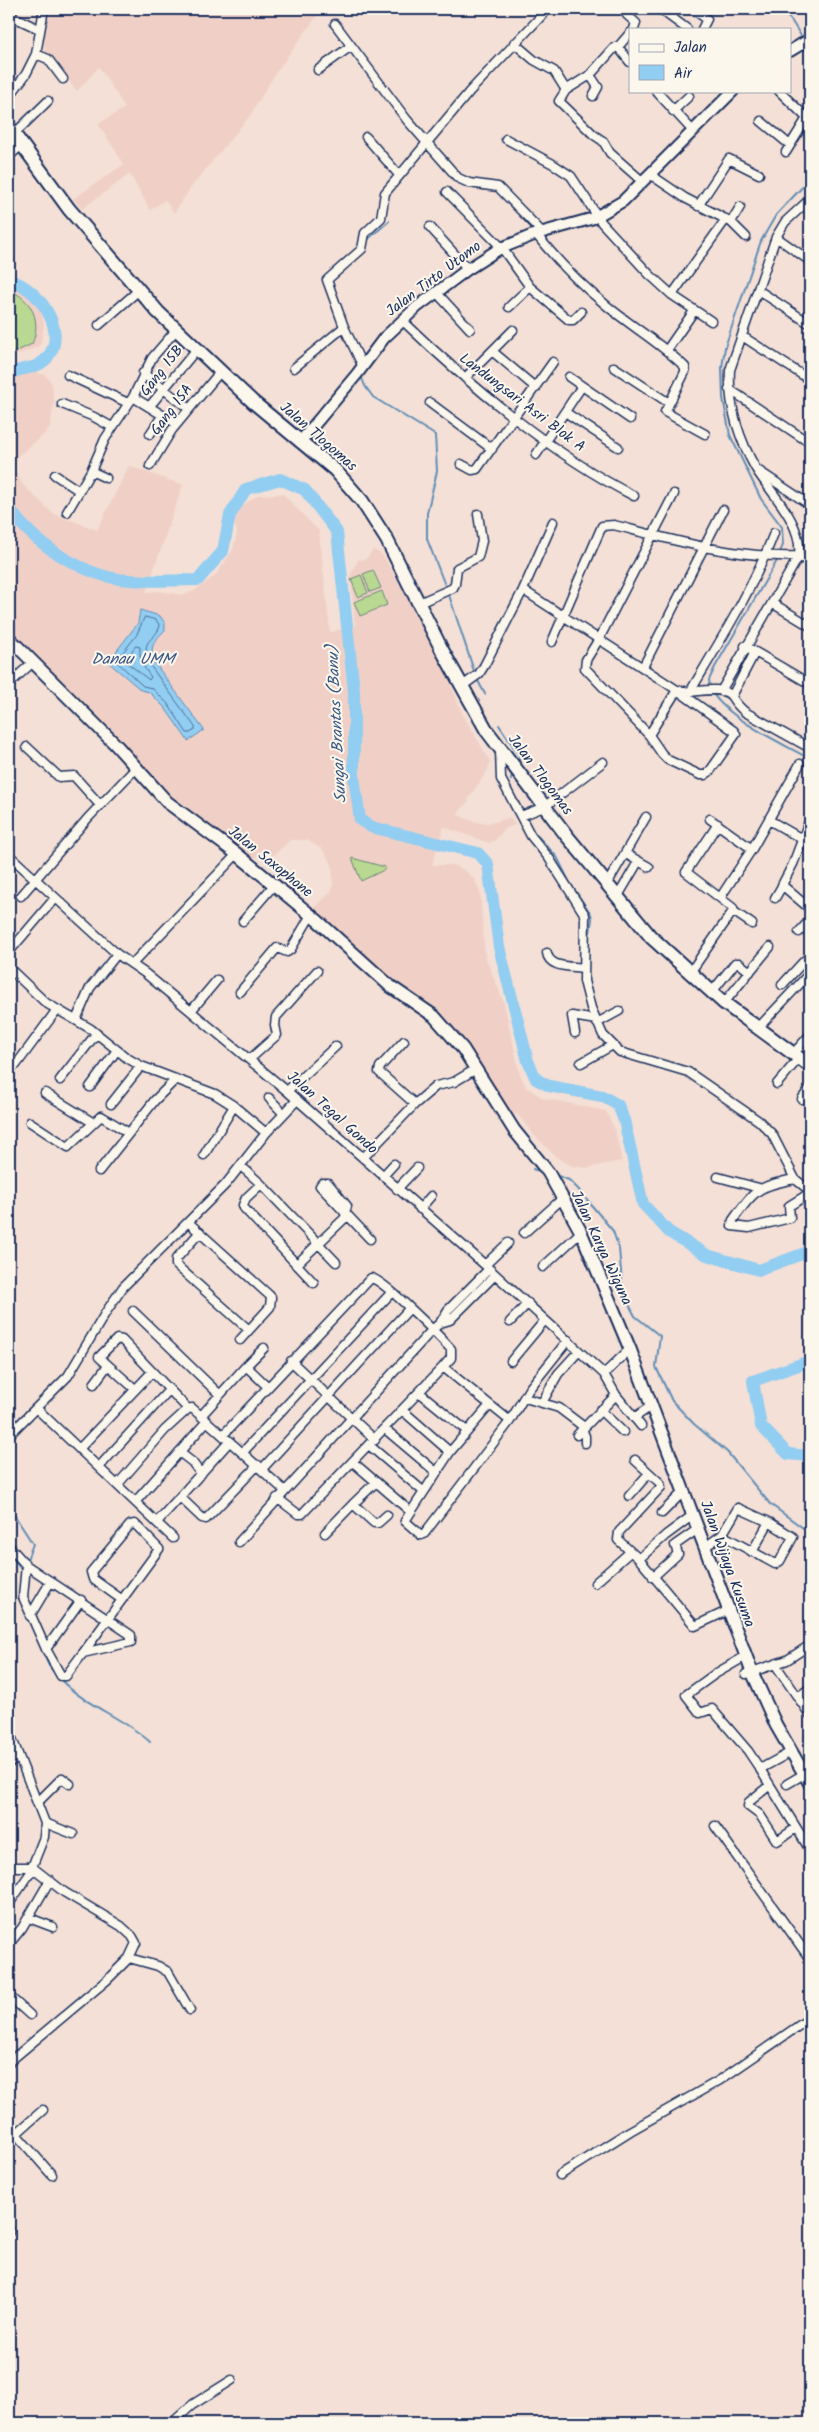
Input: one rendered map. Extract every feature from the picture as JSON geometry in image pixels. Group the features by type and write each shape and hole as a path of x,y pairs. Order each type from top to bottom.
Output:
{"main road":[{"name":"Jalan Tlogomas","path":"11,130 69,210 176,330 220,372 335,470 362,501 387,540 462,687 487,731 544,807 651,937 689,974 724,1003 810,1066"},
{"name":"Jalan Saxophone","path":"9,638 137,767 167,802 237,854 390,986 421,1006 444,1025 476,1069 503,1114"},
{"name":"Jalan Karya Wiguna","path":"503,1114 550,1174 581,1232 630,1349"},
{"name":"Jalan Wijaya Kusuma","path":"630,1349 651,1406 679,1497 692,1515 698,1529 746,1656 749,1673 790,1752 807,1779"}],"street":[{"path":"9,97 26,74 36,54 44,9"},
{"path":"360,371 342,329 327,280 362,249 365,232 381,218 383,195 399,175 429,143 470,91 548,9"},
{"path":"630,9 628,15 636,23 634,28"},
{"path":"660,9 686,28"},
{"path":"692,9 707,19 702,28"},
{"path":"9,16 39,29"},
{"path":"335,24 408,120 458,178 469,183 498,187 539,233 556,260 582,285 636,329 667,350 686,369 666,413 705,434"},
{"path":"629,34 590,75 566,90 560,99 560,103 594,135 604,141 610,153 647,178 728,220 746,237"},
{"path":"514,43 534,60 554,71 566,90"},
{"path":"318,70 351,46"},
{"path":"618,47 628,56"},
{"path":"36,54 48,59 63,79"},
{"path":"590,75 598,87 593,96"},
{"path":"657,92 692,130"},
{"name":"Jalan Tirto Utomo","path":"300,442 360,371 384,338 437,292 468,269 502,248 539,233 598,217 623,201 731,92"},
{"path":"780,92 809,120 786,152"},
{"path":"673,111 690,96"},
{"path":"11,130 48,102"},
{"path":"761,121 790,145"},
{"path":"366,137 399,175"},
{"path":"506,139 553,164 570,176 598,217 649,274 672,295 711,321"},
{"path":"9,156 22,145"},
{"path":"698,206 729,159 760,174"},
{"path":"447,192 502,248 530,286 569,320 574,320 580,312"},
{"path":"721,691 745,646 799,556 797,534 789,517 756,468 741,439 729,389 730,370 776,237 785,222 808,204"},
{"path":"672,295 728,220 740,207"},
{"path":"430,227 468,269"},
{"path":"776,237 810,261"},
{"path":"509,307 530,286"},
{"path":"99,325 139,290"},
{"path":"758,290 810,324"},
{"path":"437,292 470,330"},
{"path":"667,350 694,311"},
{"name":"Landungsari Asri Blok A","path":"402,321 464,378 545,440 601,478 634,496"},
{"path":"294,368 342,329"},
{"path":"67,512 112,427 130,400 144,373 159,348 176,330"},
{"path":"464,378 513,330"},
{"path":"742,336 810,380"},
{"name":"Gang 15B","path":"177,424 149,407 196,350"},
{"path":"492,351 536,388"},
{"path":"461,464 472,470 477,470 553,362"},
{"path":"614,367 669,403"},
{"name":"Gang 15A","path":"150,466 188,408 220,372"},
{"path":"144,373 188,408"},
{"path":"68,374 149,407"},
{"path":"569,377 630,419"},
{"path":"536,454 582,386"},
{"path":"729,389 810,443"},
{"path":"430,403 492,449"},
{"path":"62,404 94,417 112,427"},
{"path":"565,412 618,447"},
{"path":"150,434 162,416"},
{"path":"756,468 810,505"},
{"path":"90,471 106,478"},
{"path":"55,475 78,490"},
{"path":"523,590 565,615 599,639 643,667 734,731 735,736 710,771 704,775 668,760 649,735 585,668 586,660 599,639 674,494"},
{"path":"643,667 723,510"},
{"path":"419,603 455,587 458,568 476,559 482,541 478,514"},
{"path":"462,687 480,674 523,590 553,522"},
{"path":"552,642 602,526 614,525 706,546 767,555 799,556 810,562"},
{"path":"694,692 767,555 774,533"},
{"path":"772,603 810,626"},
{"path":"745,646 810,684"},
{"path":"732,696 756,652"},
{"path":"9,684 33,662"},
{"path":"649,735 677,690"},
{"path":"677,690 694,692 721,691 732,696 736,705 745,712 810,748"},
{"path":"27,747 59,777 74,776 100,805"},
{"path":"500,750 501,779 531,836 554,864 585,915 586,932 583,968 586,992 612,1046 628,1055 688,1072 759,1121 772,1134 795,1179 810,1192 789,1206 790,1218 749,1228 734,1227 732,1224 733,1220 759,1188"},
{"path":"521,816 544,807 603,762"},
{"path":"720,898 752,850 800,764"},
{"path":"21,896 100,805 137,767"},
{"path":"607,884 646,817"},
{"path":"710,819 752,850"},
{"path":"775,898 782,886 810,819"},
{"path":"769,820 802,839"},
{"path":"718,824 686,872 752,924"},
{"path":"132,963 237,854"},
{"path":"626,854 649,867"},
{"name":"Jalan Tegal Gondo","path":"9,855 116,954 132,963 250,1059 528,1303 604,1374 616,1395 641,1426"},
{"path":"618,896 638,862"},
{"path":"243,921 274,885"},
{"path":"782,886 810,909"},
{"path":"9,952 55,898"},
{"path":"689,974 734,910"},
{"path":"240,992 277,948 287,952 291,949 311,916"},
{"path":"799,932 810,920"},
{"path":"724,1003 770,947"},
{"path":"547,953 548,959 553,963 583,968"},
{"path":"76,1020 90,988 116,954"},
{"path":"782,985 804,960 810,960"},
{"path":"712,992 736,963 750,972"},
{"path":"9,968 35,994 56,1011 76,1020 141,1066 205,1089 234,1106 266,1133"},
{"path":"250,1059 278,1034 275,1025 276,1017 316,971"},
{"path":"758,1028 810,973"},
{"path":"191,1011 217,980"},
{"path":"16,1065 56,1011"},
{"path":"576,1033 572,1016 601,1020 619,1011"},
{"path":"60,1080 96,1034"},
{"path":"777,1084 810,1035"},
{"path":"404,1042 380,1067 379,1072 415,1104"},
{"path":"287,1091 336,1046"},
{"path":"582,1063 612,1046"},
{"path":"90,1087 117,1050"},
{"path":"111,1104 141,1066"},
{"path":"363,1158 415,1104 436,1086 454,1082 476,1069"},
{"path":"99,1170 155,1100 176,1079"},
{"path":"802,1099 810,1088"},
{"path":"45,1093 92,1122"},
{"path":"268,1098 283,1113"},
{"path":"9,1435 68,1376 116,1296 241,1166 266,1133 297,1100"},
{"path":"204,1155 234,1106"},
{"path":"30,1122 68,1147 98,1117 104,1116 129,1133"},
{"path":"382,1176 394,1164"},
{"path":"241,1166 261,1184 336,1262"},
{"path":"397,1189 418,1168"},
{"path":"718,1177 759,1188 795,1179"},
{"path":"261,1184 243,1202 244,1208 314,1283"},
{"path":"420,1209 432,1196"},
{"path":"524,1233 562,1198"},
{"path":"296,1265 346,1215 370,1240"},
{"path":"188,1222 271,1297 270,1307 240,1340"},
{"path":"200,1232 176,1259 176,1265 249,1330"},
{"path":"543,1267 581,1232"},
{"path":"239,1542 284,1490 440,1323 448,1310 508,1243"},
{"path":"440,1323 450,1320 495,1275"},
{"path":"223,1435 369,1279 376,1279 391,1292 432,1330 452,1352 451,1358 443,1367 354,1463 302,1514 298,1514 277,1498"},
{"path":"243,1452 391,1292"},
{"path":"510,1322 528,1303"},
{"path":"180,1497 202,1518 206,1519 260,1467 409,1309"},
{"path":"133,1311 220,1395"},
{"path":"511,1361 545,1320"},
{"path":"135,1389 99,1357 119,1338 188,1409 192,1408 284,1490"},
{"path":"489,1406 450,1452 405,1523 423,1535 510,1421 568,1340"},
{"path":"136,1501 179,1452 220,1395 264,1348"},
{"path":"604,1374 630,1349"},
{"path":"543,1401 558,1374 579,1351"},
{"path":"291,1362 311,1378 351,1418 372,1443 424,1492"},
{"path":"94,1384 108,1365"},
{"path":"246,1366 268,1387"},
{"path":"443,1367 510,1421"},
{"path":"79,1449 152,1372"},
{"path":"99,1467 134,1425 169,1390"},
{"path":"419,1392 467,1431"},
{"path":"583,1428 616,1395"},
{"path":"525,1398 543,1401 563,1410 583,1428 585,1443"},
{"path":"634,1418 651,1406"},
{"path":"36,1408 158,1521 173,1538"},
{"path":"118,1484 165,1430 188,1409"},
{"path":"402,1410 450,1452"},
{"path":"600,1410 623,1432"},
{"path":"385,1429 436,1472"},
{"path":"158,1521 230,1441"},
{"path":"179,1452 192,1462 201,1474"},
{"path":"635,1460 647,1475 660,1483 660,1488 618,1534 618,1540 639,1559 695,1626 729,1610"},
{"path":"354,1463 411,1512"},
{"path":"629,1496 647,1475"},
{"path":"325,1533 376,1482"},
{"path":"662,1513 679,1497"},
{"path":"354,1504 374,1522 378,1523 387,1515"},
{"path":"705,1547 722,1535 738,1508 769,1522 792,1536 792,1541 777,1564 722,1535"},
{"path":"639,1559 666,1534 692,1515"},
{"path":"752,1552 769,1522"},
{"path":"24,1563 23,1593 30,1616 46,1650 63,1677 159,1549 135,1524 130,1525 91,1572 94,1579 121,1599"},
{"path":"653,1577 678,1554 675,1545 698,1529"},
{"path":"9,1546 24,1563 131,1635 131,1642 82,1653"},
{"path":"595,1582 630,1552"},
{"path":"30,1616 51,1581"},
{"path":"46,1650 81,1600"},
{"path":"749,1673 797,1655 810,1645"},
{"path":"746,1656 714,1674 686,1695 700,1713 712,1709 748,1751 810,1850"},
{"path":"775,1664 810,1715"},
{"path":"798,1697 808,1689"},
{"path":"9,1731 45,1823 44,1837 32,1868 9,1904"},
{"path":"760,1769 790,1752"},
{"path":"9,1762 19,1758"},
{"path":"37,1803 62,1778 70,1784"},
{"path":"787,1784 807,1779"},
{"path":"770,1785 749,1802 748,1806 760,1816 777,1841 796,1828"},
{"path":"45,1823 73,1834"},
{"path":"715,1826 807,1947 810,1959"},
{"path":"9,1867 32,1868 61,1889 121,1926 136,1942 129,1958 101,1986 9,2062"},
{"path":"9,1944 28,1918 50,1880"},
{"path":"28,1918 53,1927"},
{"path":"129,1958 158,1966 168,1972 190,2010"},
{"path":"9,1996 30,2015"},
{"path":"560,2175 630,2131 720,2080 810,2018"},
{"path":"17,2133 42,2110"},
{"path":"9,2126 52,2175"},
{"path":"172,2423 192,2405 232,2380"}],"shaded area":[{"path":"76,9 322,9 275,74 249,117 192,186 174,213 165,200 150,210 130,174 82,209 73,199 124,164 98,124 125,108 99,67 77,91 45,52 43,31 48,15 53,13 74,16"},
{"path":"9,285 20,289 37,305 42,311 44,324 41,343 38,347 9,358"},
{"path":"35,372 46,375 52,384 54,403 50,426 45,434 17,457 13,466 23,485 52,513 97,530 129,466 183,485 146,592 157,591 184,595 194,591 216,575 233,549 237,533 233,516 234,511 258,495 283,494 319,531 330,632 355,626 350,576 358,560 366,559 373,550 382,554 437,649 462,713 490,761 488,770 468,799 469,801 457,814 469,820 482,823 496,822 510,817 515,825 506,828 495,840 489,843 444,827 432,865 454,865 466,871 475,880 480,892 485,956 504,1003 520,1074 526,1087 543,1098 606,1111 615,1130 622,1161 586,1168 572,1166 557,1158 534,1135 517,1114 510,1117 463,1044 309,912 331,892 333,884 332,864 322,849 307,840 290,840 273,856 263,849 252,863 175,800 9,633 9,377"}],"green space":[{"path":"9,290 24,299 29,305 33,312 36,327 32,344 9,355"},
{"path":"373,570 381,588 370,592 363,574"},
{"path":"361,575 368,593 358,597 351,579"},
{"path":"382,591 387,605 360,616 354,602"},
{"path":"352,858 385,867 386,869 361,881"}],"water":[{"name":"Danau UMM","path":"140,610 160,616 165,623 165,630 154,644 152,652 154,662 204,730 188,741 165,708 149,692 141,690 108,662 138,623"}],"waterway":[{"path":"779,9 791,20 803,39"},
{"path":"779,555 783,545 782,527 761,499 730,435 723,398 722,368 725,347 761,241 776,215 810,179"},
{"path":"366,241 389,221"},
{"name":"Sungai Brantas (Banu)","path":"9,280 20,284 39,300 47,311 55,335 53,347 43,362 9,374"},
{"path":"361,376 373,397 435,435 437,471 427,513 427,539 446,588"},
{"name":"Sungai Brantas (Banu)","path":"9,507 31,533 46,545 78,566 96,573 129,580 198,580 223,551 230,515 246,489 280,479 305,490 337,532 354,691 354,777 360,820 371,827 478,853 488,864 499,947 528,1061 536,1079 549,1086 602,1096 618,1105 624,1120 643,1204 669,1232 707,1255 759,1270 810,1251"},
{"path":"710,688 709,680 715,667 778,559"},
{"path":"448,592 474,671"},
{"path":"478,681 485,694"},
{"path":"712,692 719,702 742,721 810,759"},
{"path":"499,725 519,755 518,766"},
{"path":"511,780 512,774"},
{"path":"527,820 529,825"},
{"path":"531,829 557,857 570,883 591,914 590,932"},
{"path":"533,1169 543,1173"},
{"path":"555,1175 569,1180 613,1231 619,1249 623,1293 635,1316 660,1336 656,1367 672,1401 694,1424 727,1452 770,1504 810,1533"},
{"name":"Sungai Brantas (Banu)","path":"810,1361 753,1381 761,1426 788,1454 810,1456"},
{"path":"9,1507 33,1544 26,1562"},
{"path":"9,1552 22,1571 21,1582"},
{"path":"29,1620 49,1666 57,1676"},
{"path":"60,1679 81,1697 128,1725 150,1742"}]}
